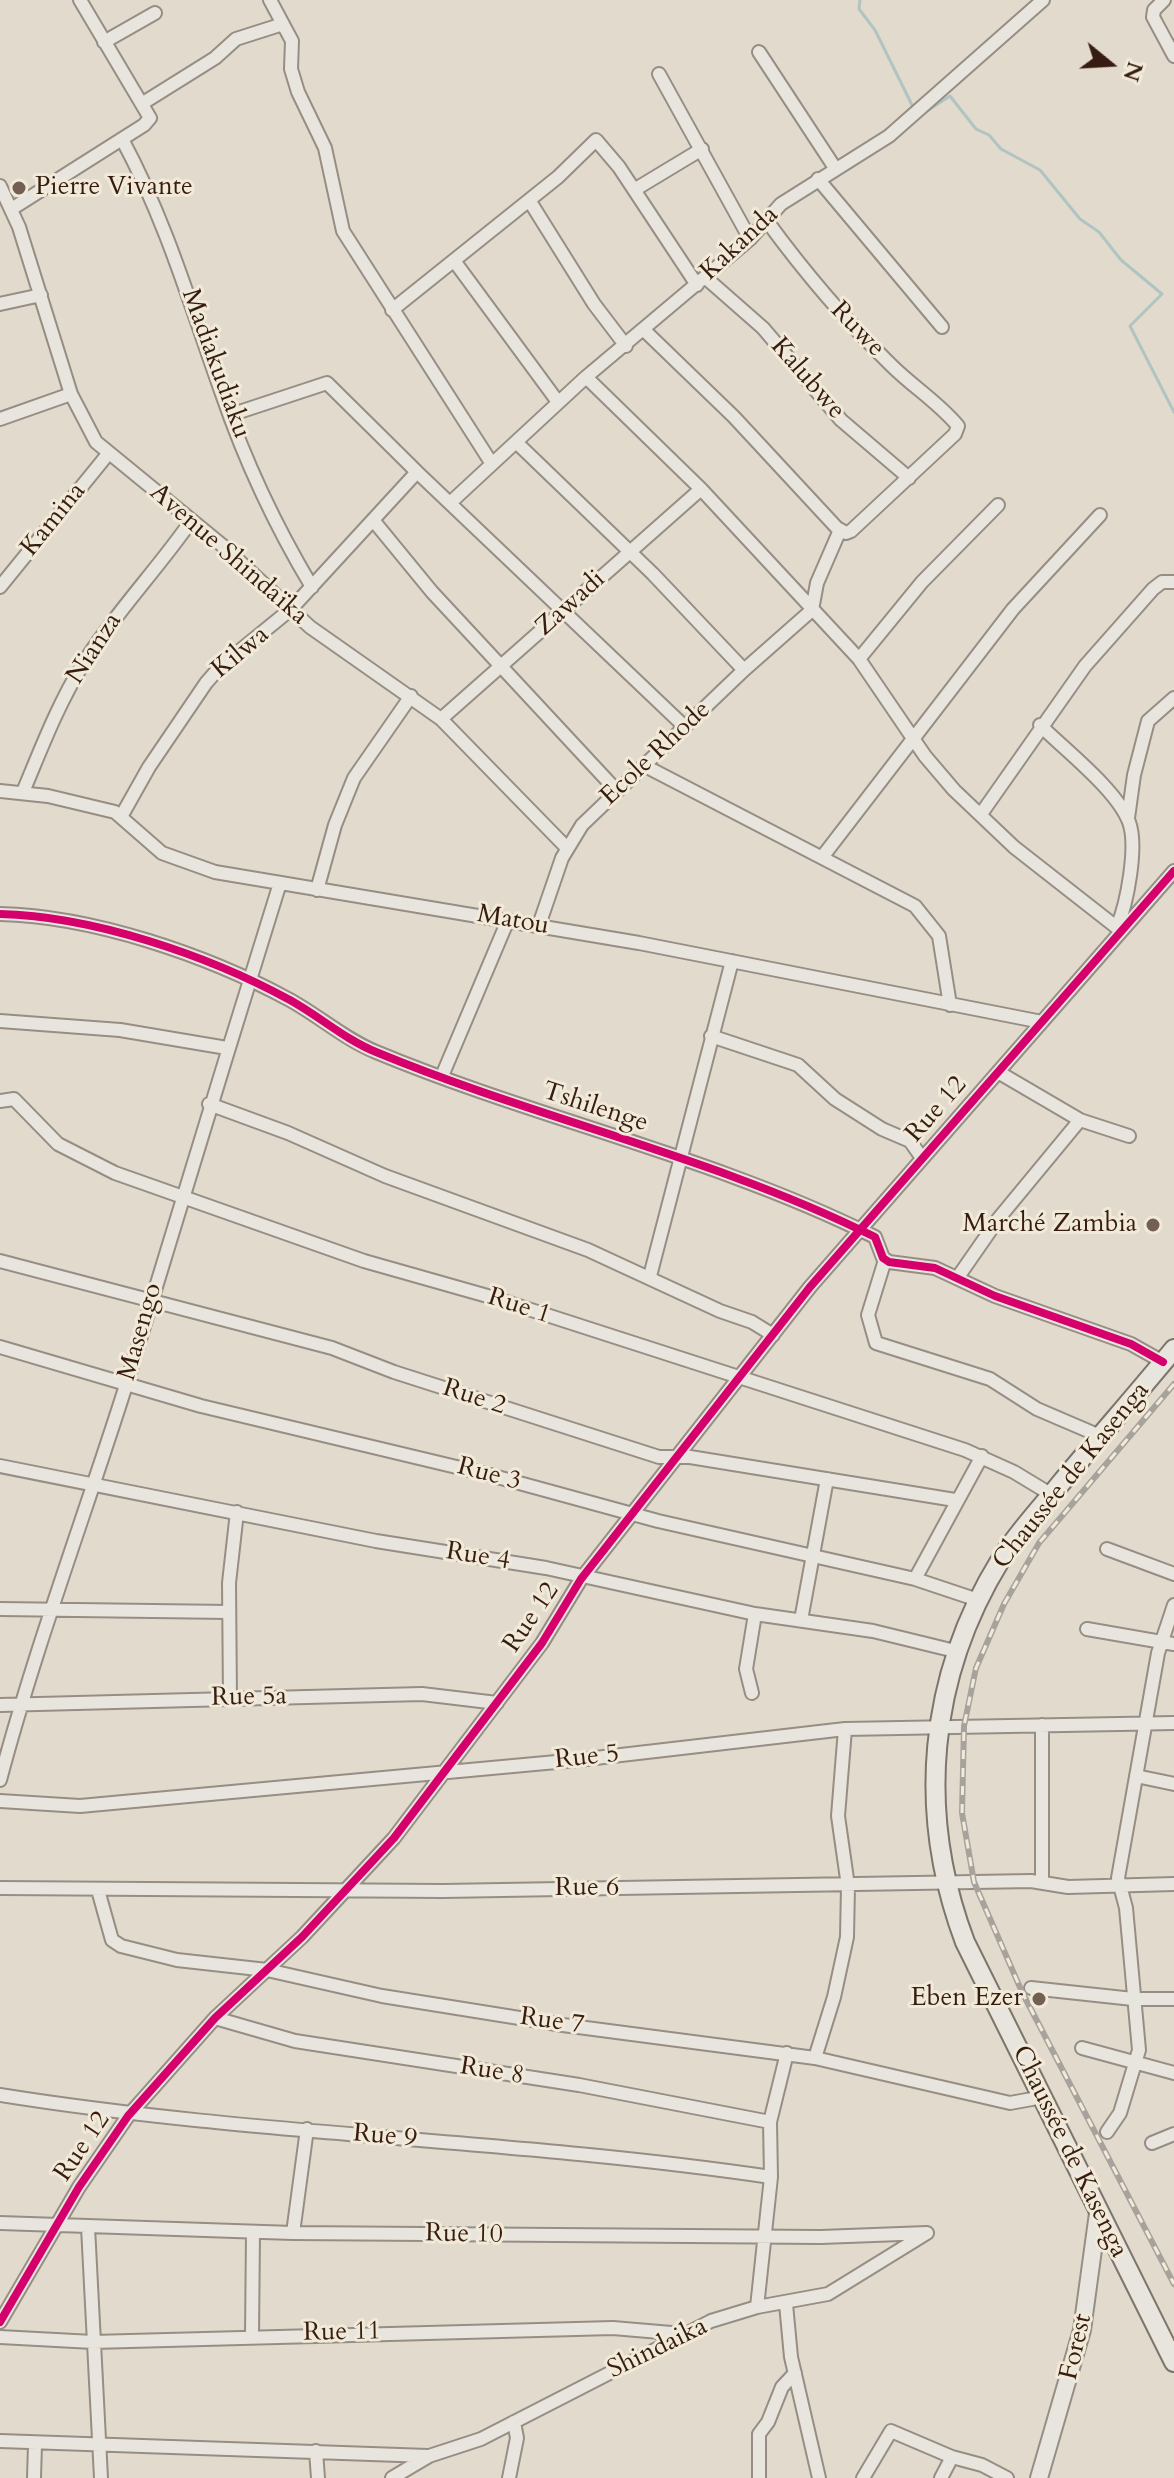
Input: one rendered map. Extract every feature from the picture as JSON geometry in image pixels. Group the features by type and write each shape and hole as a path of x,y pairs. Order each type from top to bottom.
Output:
{"main road":[{"name":"Chaussée de Kasenga","path":"1168,1355 1002,1558 978,1600 955,1651 937,1725 934,1795 945,1882 977,1968 1174,2362"}],"street":[{"path":"13,208 150,120 143,103 80,0"},
{"path":"270,0 294,46 291,69 298,92 325,148 343,231 492,464"},
{"name":"Kakanda","path":"450,503 586,377 645,331 750,239 781,204 889,136 1043,0"},
{"path":"1164,0 1154,10 1153,17 1174,56"},
{"path":"104,42 155,13"},
{"path":"143,103 215,58 236,39 283,24"},
{"path":"759,52 835,168"},
{"path":"659,74 750,239"},
{"name":"Madiakudiaku","path":"122,139 162,221 230,415 275,521 312,587"},
{"name":"Kalubwe","path":"529,200 596,140 701,281 763,328 841,420 909,478"},
{"path":"634,190 702,149"},
{"path":"818,179 942,327"},
{"name":"Avenue Shindaïka","path":"0,186 13,208 71,394 90,435 108,454 191,521 332,644 441,719 567,848"},
{"path":"392,310 529,200 594,304 626,346"},
{"name":"Ruwe","path":"767,221 821,294 912,385 935,400 958,426 955,434 909,478"},
{"path":"455,262 558,402"},
{"path":"0,304 41,295"},
{"path":"645,331 734,417 840,530 851,531 909,478"},
{"path":"586,377 701,489 859,659 937,771 1014,847 1118,928 1131,863 1128,818 1134,775 1148,721 1174,698"},
{"path":"230,415 327,383 685,727"},
{"path":"0,419 71,394"},
{"path":"516,442 630,552 744,670"},
{"name":"Kamina","path":"0,587 108,454"},
{"name":"Kilwa","path":"122,815 171,731 206,683 220,667 291,609 417,472"},
{"name":"Zawadi","path":"441,719 701,489"},
{"path":"859,659 922,582 998,505"},
{"path":"823,856 915,741 1013,609 1100,515"},
{"path":"373,520 432,592 617,791"},
{"name":"Nianza","path":"23,792 53,720 84,662 191,521"},
{"path":"812,610 817,583 840,530"},
{"path":"981,814 1040,725 1127,617 1162,582 1174,582"},
{"name":"Ecole Rhode","path":"539,925 567,848 582,825 744,670 812,610"},
{"path":"317,890 335,825 354,778 411,696"},
{"path":"1040,725 1103,788 1128,818"},
{"path":"645,766 823,856 926,915 939,936 950,1005"},
{"path":"0,791 23,792 122,815"},
{"name":"Matou","path":"122,815 153,845 173,858 215,872 539,925 1042,1022"},
{"name":"Rue 12","path":"0,2322 55,2225 128,2116 215,2018 348,1889 447,1771 560,1617 583,1578 738,1378 859,1229 1042,1022 1118,928 1174,871"},
{"name":"Masengo","path":"0,1780 20,1704 126,1383 209,1104 280,883"},
{"name":"Tshilenge","path":"0,914 40,917 120,935 201,961 316,1015 359,1044 775,1192 875,1237 885,1260"},
{"path":"442,1076 508,920"},
{"path":"650,1276 732,961"},
{"path":"0,1021 120,1030 227,1048"},
{"path":"711,1036 798,1065 835,1099 882,1129 910,1141 922,1158"},
{"path":"998,1072 1080,1120 1129,1136"},
{"name":"Rue 1","path":"0,1101 14,1099 68,1151 115,1173 364,1261 491,1297 982,1456 1052,1495"},
{"path":"209,1104 288,1133 385,1176 529,1226 650,1276 773,1335"},
{"path":"958,1277 999,1218 1080,1120"},
{"path":"1100,1436 1037,1409 990,1379 876,1343 868,1315 885,1260 927,1266 958,1277 995,1296 1168,1355"},
{"name":"Rue 2","path":"0,1261 332,1348 504,1408 659,1457 676,1457 955,1500"},
{"name":"Rue 3","path":"0,1347 201,1406 490,1475 633,1515 915,1579 978,1600"},
{"path":"915,1579 955,1500 982,1456"},
{"name":"Rue 4","path":"0,1466 376,1541 546,1568 755,1614 873,1631 955,1651"},
{"path":"801,1620 827,1479"},
{"path":"230,1698 229,1612 237,1512"},
{"path":"1107,1549 1174,1574"},
{"path":"1107,2132 1120,2113 1138,2061 1126,1908 1118,1878 1136,1776 1168,1644 1174,1605"},
{"path":"0,1609 229,1612"},
{"path":"752,1693 746,1669 755,1614"},
{"path":"1087,1629 1168,1644"},
{"name":"Rue 5a","path":"0,1705 422,1694 497,1703"},
{"name":"Rue 5","path":"0,1801 72,1807 578,1760 845,1729 1174,1723"},
{"path":"1042,1725 1042,1883"},
{"path":"815,2058 845,1958 848,1886 838,1816 845,1729"},
{"path":"1136,1776 1174,1784"},
{"name":"Rue 6","path":"0,1888 848,1886 945,1882 1042,1883 1068,1887 1174,1884"},
{"name":"Rue 7","path":"98,1890 112,1940 121,1946 177,1960 267,1970 408,2001 631,2035 787,2053 1010,2103 1043,2097"},
{"path":"1031,1988 1133,1999 1174,1999"},
{"name":"Rue 8","path":"215,2018 295,2041 579,2085 770,2122"},
{"path":"1082,2048 1174,2073"},
{"path":"757,2307 771,2177 770,2122 787,2053"},
{"name":"Rue 9","path":"0,2095 128,2116 675,2162 771,2177"},
{"path":"293,2233 307,2129"},
{"path":"1152,2143 1174,2134"},
{"name":"Forest","path":"1044,2475 1082,2330 1098,2213"},
{"name":"Rue 10","path":"0,2223 293,2233 765,2236 927,2233"},
{"path":"88,2227 101,2478"},
{"path":"252,2335 253,2232"},
{"name":"Shindaika","path":"392,2478 429,2456 473,2443 683,2334 757,2307 828,2294 927,2233"},
{"path":"786,2304 795,2373 819,2478"},
{"name":"Rue 11","path":"0,2337 93,2342 252,2335 613,2328 683,2334"},
{"path":"759,2478 759,2434 768,2422 782,2387 795,2373"},
{"path":"509,2478 517,2445 514,2422"},
{"path":"863,2478 891,2431 952,2457 982,2465 1007,2478"},
{"path":"0,2441 429,2456"},
{"path":"34,2478 35,2444"},
{"path":"316,2451 318,2478"},
{"path":"941,2478 952,2457"}],"waterway":[{"path":"860,0 859,9 875,30 913,107"},
{"path":"921,115 950,96 976,129 989,135 1001,149 1040,170 1080,219 1099,232 1121,260 1162,294 1130,326 1174,412"}],"railway":[{"path":"1174,1384 1039,1543 1004,1604 976,1668 964,1726 962,1813 974,1882 1022,1992 1174,2284"}],"cycle path":[{"path":"0,2322 79,2187 128,2116 215,2018 302,1937 394,1838 542,1643 581,1579 810,1287 1174,871"},
{"path":"0,914 72,922 186,953 288,999 376,1052 753,1184 875,1237 883,1258 889,1262 935,1268 995,1296 1131,1344 1163,1362"}],"place":[{"name":"Pierre Vivante","path":"19,188"},
{"name":"Marché Zambia","path":"1153,1225"},
{"name":"Eben Ezer","path":"1039,1999"}]}
